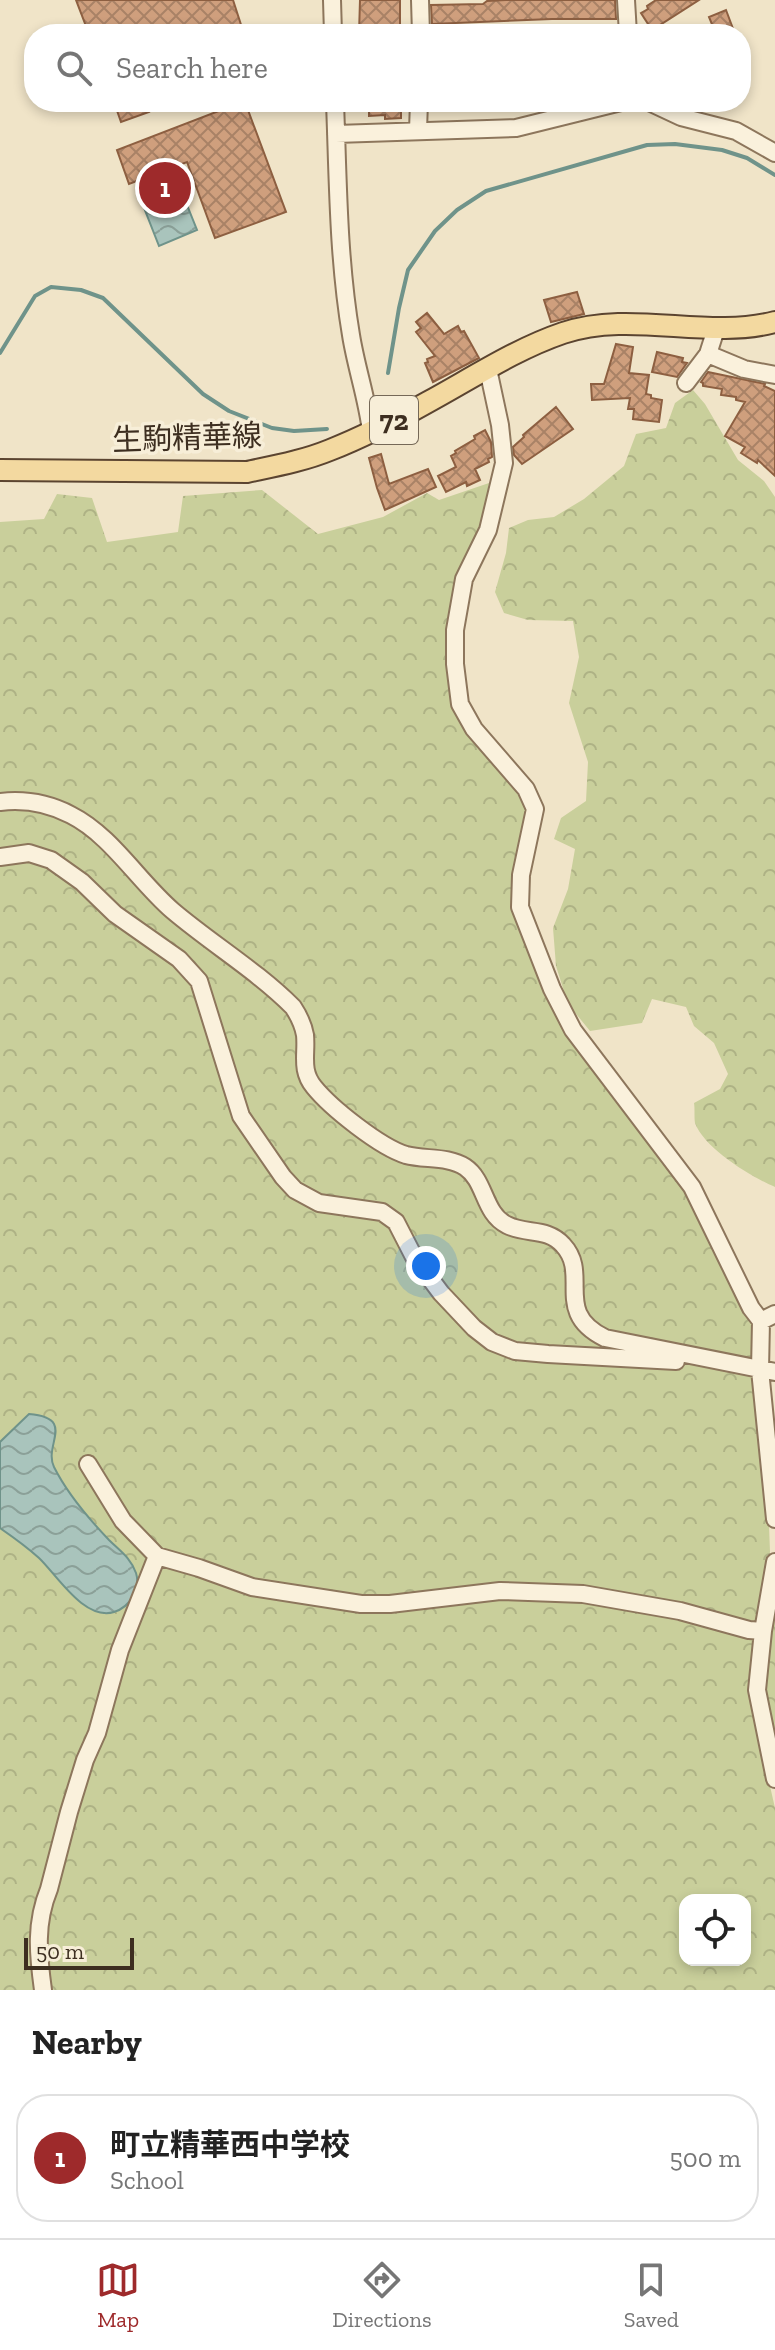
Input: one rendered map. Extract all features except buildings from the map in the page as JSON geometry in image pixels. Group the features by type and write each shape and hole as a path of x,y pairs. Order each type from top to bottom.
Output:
{"main road":[{"name":"生駒精華線","path":"0,470 247,472 328,451 566,332 603,325 716,329 774,324"}],"street":[{"path":"332,0 333,24"},
{"path":"420,0 421,24"},
{"path":"626,0 627,24"},
{"path":"335,112 343,265 351,336 371,431"},
{"path":"418,130 419,112"},
{"path":"336,134 516,128 581,112"},
{"path":"670,112 736,131 775,153"},
{"path":"686,383 708,354 716,329"},
{"path":"708,354 744,369 775,375"},
{"path":"488,369 500,425 504,463 488,530 464,579 455,630 460,704 474,729 526,789 535,809 521,875 520,907 552,989 573,1030 692,1187 751,1308 768,1318 767,1371 775,1519"},
{"path":"0,802 48,805 72,815 92,829 175,913 293,1007 303,1025 306,1074 322,1095 369,1135 395,1151 464,1167 476,1178 493,1214 506,1225 546,1233 558,1240 572,1258 576,1307 590,1329 605,1338 767,1371"},
{"path":"0,857 29,853 51,860 82,882 115,914 179,959 199,981 241,1116 283,1177 303,1195 319,1203 382,1212 390,1217 401,1229 414,1257 441,1293 483,1336 504,1347 537,1353 726,1363"},
{"path":"88,1464 123,1521 157,1556 252,1587 361,1604 390,1604 500,1591 572,1593 680,1611 763,1631"},
{"path":"43,1990 37,1940 41,1909 120,1650 157,1556"},
{"path":"775,1562 757,1690 775,1779"}],"green space":[{"path":"693,390 705,404 738,460 764,481 775,497 775,1187 718,1152 695,1123 694,1103 720,1089 728,1074 714,1043 694,1026 686,1007 652,999 642,1023 590,1031 568,1004 556,966 553,928 568,889 575,849 554,839 561,818 586,801 588,762 569,703 579,657 573,621 528,620 504,613 495,592 506,553 509,528 528,520 554,517 584,499 624,466 636,434 666,428 675,403"},
{"path":"489,483 482,528 459,577 454,705 521,792 529,810 515,875 529,948 687,1190 756,1325 751,1361 607,1333 584,1312 580,1265 523,1224 503,1216 485,1182 387,1140 326,1091 311,1072 310,1034 178,908 105,833 0,797 0,522 44,519 57,494 92,498 107,542 178,532 183,496 262,490 318,534 383,517 427,493 439,500"},
{"path":"22,805 70,819 282,1002 298,1027 299,1065 367,1139 462,1170 485,1209 560,1248 580,1325 756,1376 755,1396 770,1552 750,1690 775,1808 775,1990 0,1990 0,807"},
{"path":"775,1595 775,1755 762,1690"}],"water":[{"path":"177,180 197,230 159,246 139,195"},
{"path":"29,1414 52,1421 55,1434 52,1459 59,1477 86,1515 134,1568 137,1579 135,1591 120,1610 103,1613 92,1610 72,1595 39,1558 0,1528 0,1442"}],"waterway":[{"path":"388,373 408,270 435,231 457,210 486,191 647,145 675,144 722,150 747,158 775,175"},
{"path":"0,353 35,296 51,287 81,290 103,298 203,394 229,411 272,428 294,431 327,429"}],"place":[{"name":"町立精華西中学校","path":"165,188"}]}
